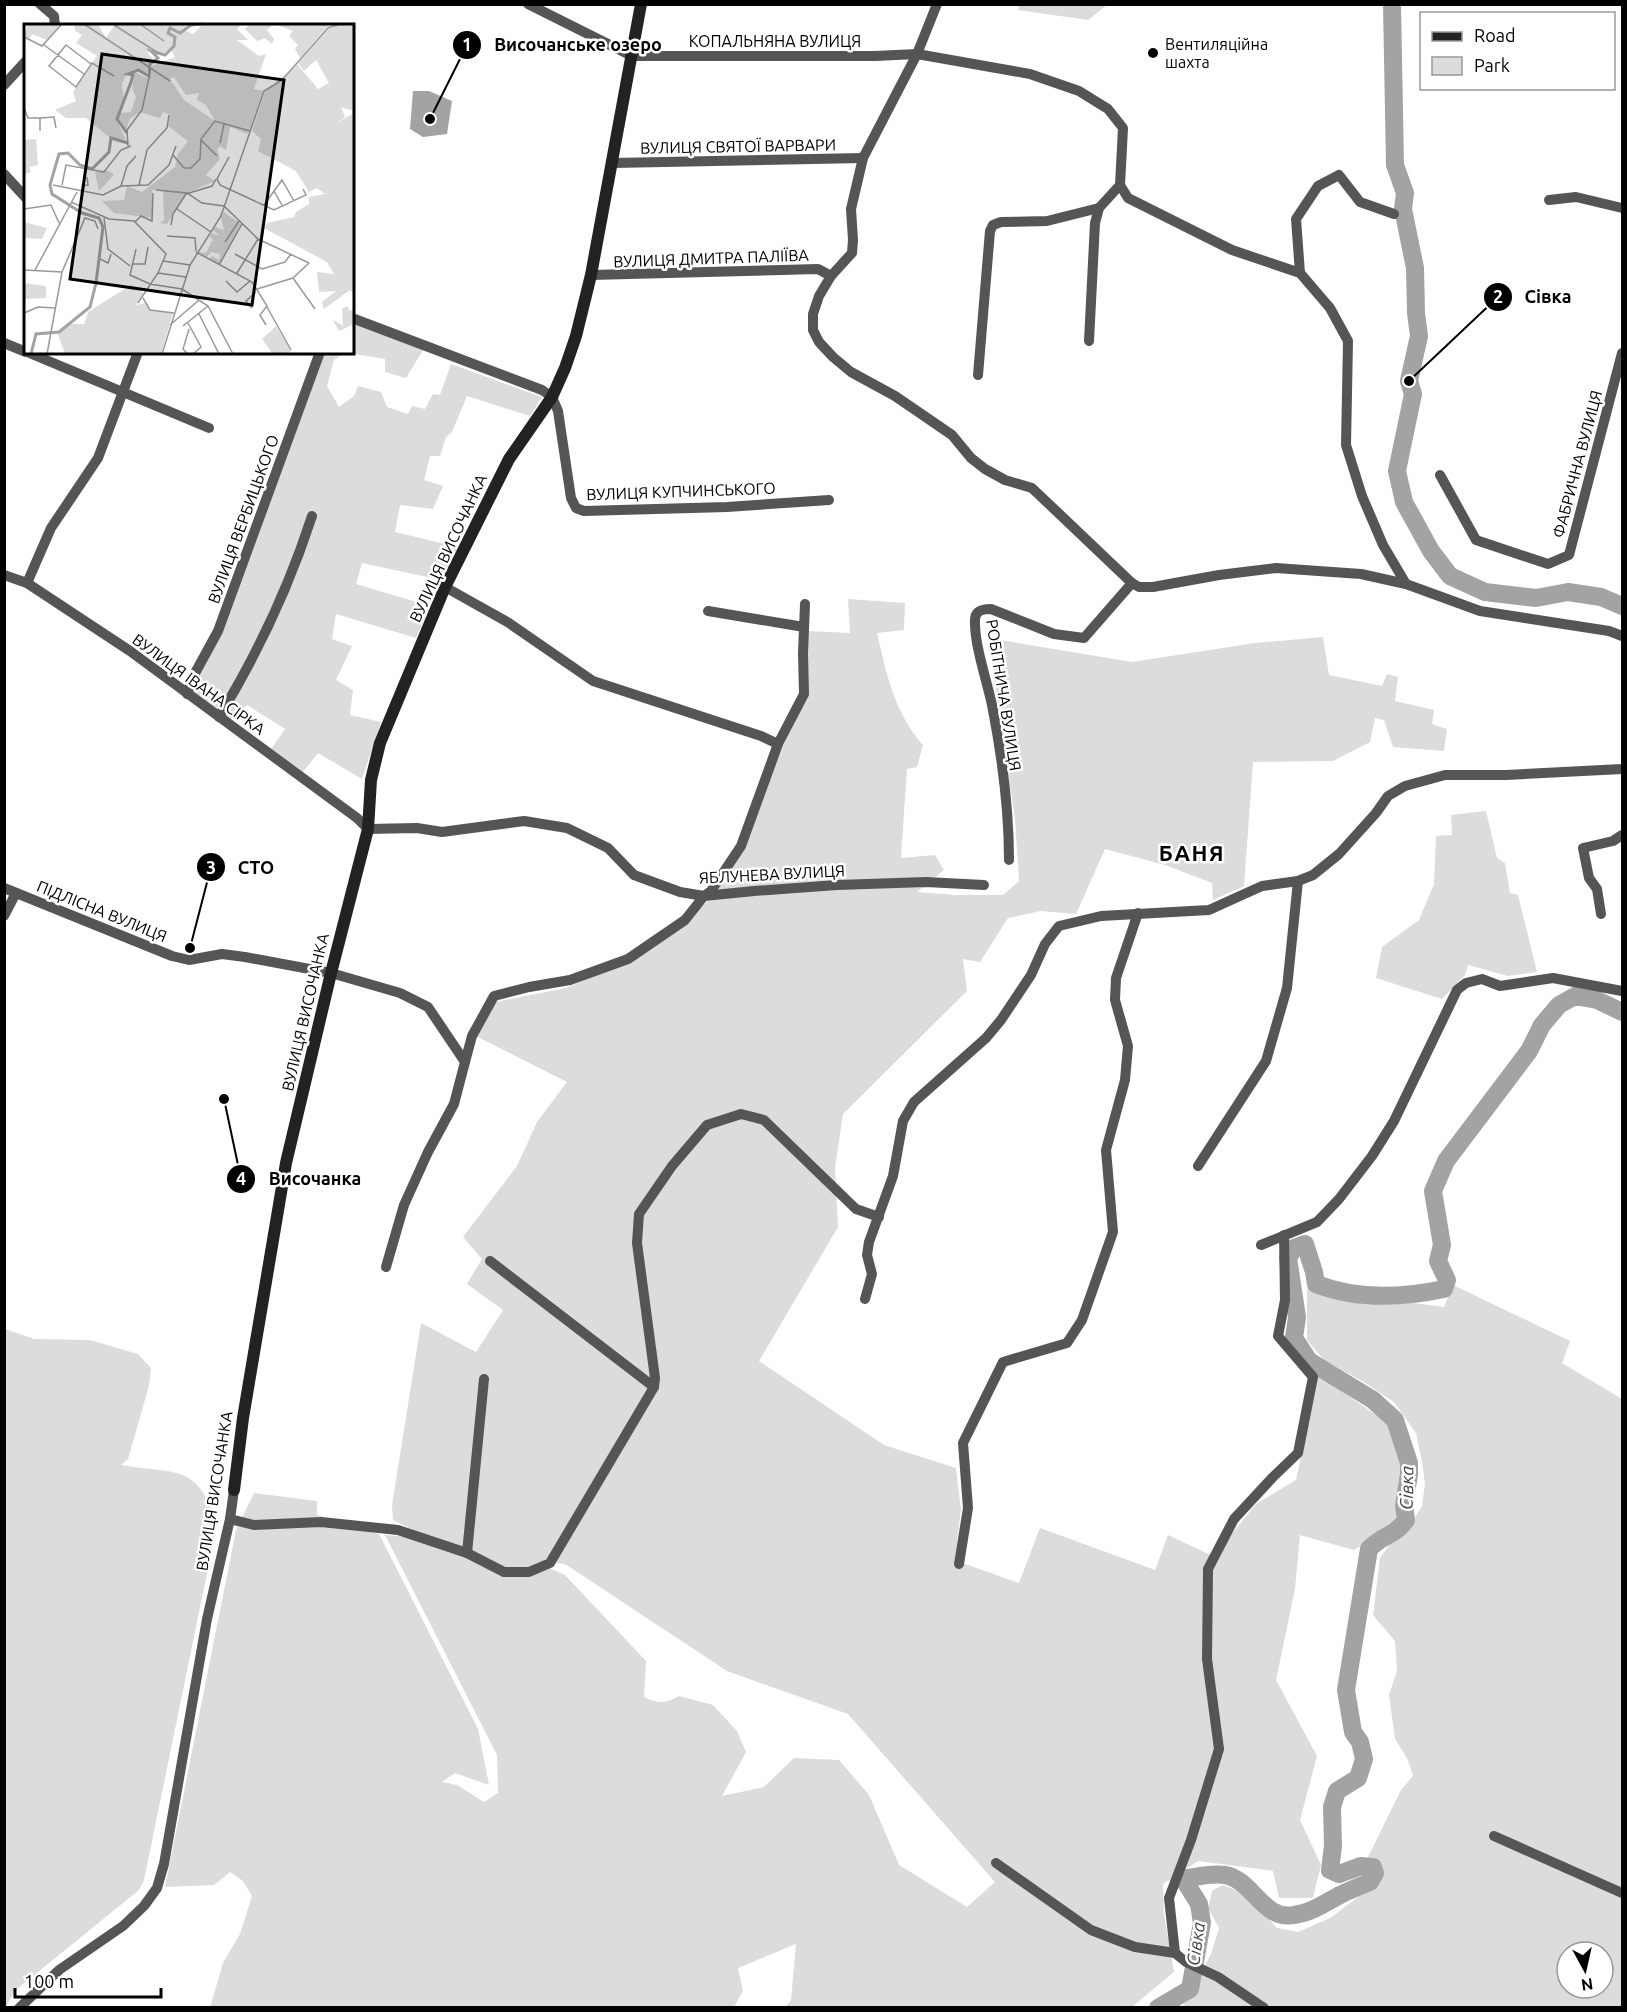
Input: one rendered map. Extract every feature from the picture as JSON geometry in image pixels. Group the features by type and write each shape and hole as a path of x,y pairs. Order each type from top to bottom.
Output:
{"street":[{"path":"40,4 54,15 55,24"},
{"path":"528,4 632,56"},
{"name":"ВУЛИЦЯ ВИСОЧАНКА","path":"19,2007 59,1970 123,1926 144,1906 157,1888 164,1864 207,1619 230,1519 243,1418 286,1163 368,830 371,780 381,743 445,587 509,459 552,397 565,368 576,336 591,275 641,4"},
{"path":"937,4 917,54 863,158 852,209 854,240 852,253 831,276 813,314 813,330 819,342 833,357 851,372 895,396 952,435 971,458 985,469 1005,480 1032,488 1132,583 1139,587 1153,587 1276,568 1361,574 1406,584 1479,611 1609,631 1623,636"},
{"name":"КОПАЛЬНЯНА ВУЛИЦЯ","path":"632,56 917,54 1030,74 1079,91 1108,109 1123,128 1120,186"},
{"path":"4,85 24,63"},
{"name":"ВУЛИЦЯ СВЯТОЇ ВАРВАРИ","path":"613,163 863,158"},
{"path":"4,174 24,196"},
{"path":"1300,273 1296,219 1318,186 1339,175 1360,202 1394,214"},
{"path":"1089,341 1095,223 1099,208 1120,186 1128,198 1232,250 1300,273 1330,308 1348,342 1346,445 1362,496 1383,545 1406,584"},
{"path":"1549,200 1576,197 1623,208"},
{"path":"978,375 990,231 993,225 1001,222 1047,221 1099,208"},
{"name":"ВУЛИЦЯ ДМИТРА ПАЛІЇВА","path":"591,275 818,269 831,276"},
{"path":"354,319 542,390 552,397"},
{"path":"4,343 24,351"},
{"name":"ФАБРИЧНА ВУЛИЦЯ","path":"1440,475 1476,540 1548,564 1569,555 1623,353"},
{"path":"31,354 209,428"},
{"path":"27,583 51,528 98,458 137,354"},
{"name":"ВУЛИЦЯ ВЕРБИЦЬКОГО","path":"187,694 194,675 218,631 319,354"},
{"name":"ВУЛИЦЯ КУПЧИНСЬКОГО","path":"552,397 558,411 571,498 576,508 584,511 727,507 829,500"},
{"path":"219,717 272,621 312,516"},
{"name":"ВУЛИЦЯ ІВАНА СІРКА","path":"4,575 27,583 130,651 357,818 368,830"},
{"name":"РОБІТНИЧА ВУЛИЦЯ","path":"1009,860 1009,825 992,708 978,644 975,619 977,613 982,609 991,609 1054,634 1084,638 1132,583"},
{"path":"445,587 509,623 593,681 761,736 778,744"},
{"path":"386,1267 404,1205 428,1152 454,1104 472,1036 494,996 570,980 628,959 685,920 704,896 711,891 741,846 778,744 804,694 805,603"},
{"path":"708,611 804,627"},
{"path":"865,1299 872,1274 867,1255 869,1242 892,1176 903,1121 914,1102 986,1038 1001,1020 1031,975 1045,944 1059,926 1101,916 1138,912 1177,913 1209,910 1262,886 1298,881 1313,875 1339,854 1376,813 1388,796 1405,786 1445,775 1506,776 1623,769"},
{"name":"ЯБЛУНЕВА ВУЛИЦЯ","path":"368,830 417,828 442,832 524,821 567,828 608,848 633,875 680,892 704,896 754,891 926,882 984,885"},
{"path":"1601,914 1597,889 1589,878 1583,848 1613,841 1623,835"},
{"path":"1198,1166 1266,1061 1287,988 1298,881"},
{"name":"ПІДЛІСНА ВУЛИЦЯ","path":"4,888 172,956 189,960 222,954 331,973 400,993 428,1007 465,1062"},
{"path":"4,916 16,893"},
{"path":"959,1564 968,1508 963,1443 1004,1362 1067,1343 1082,1320 1113,1232 1106,1150 1125,1080 1128,1046 1115,1000 1116,978 1138,912"},
{"path":"1261,1245 1317,1222 1339,1198 1394,1121 1457,990 1466,983 1482,979 1500,986 1553,978 1623,991"},
{"path":"230,1519 254,1525 321,1522 398,1530 467,1553 504,1572 529,1572 549,1563 654,1387 655,1378 637,1243 639,1214 672,1166 706,1125 741,1114 764,1120 856,1209 879,1217"},
{"path":"1175,1953 1169,1898 1191,1840 1219,1749 1207,1659 1208,1569 1234,1519 1298,1453 1313,1377 1278,1336 1285,1300 1284,1235"},
{"path":"490,1261 654,1387"},
{"path":"467,1553 484,1379"},
{"path":"1494,1836 1623,1893"},
{"path":"996,1863 1090,1930 1135,1947 1175,1953 1186,1962 1218,1977 1264,2007"}],"green space":[{"path":"1019,4 1107,5 1088,20 1018,10"},
{"path":"354,322 423,350 406,378 385,372 385,359 354,354"},
{"path":"318,354 343,354 334,360 327,386 339,407 354,396 358,386 381,392 387,407 408,414 412,406 425,409 433,394 440,395 451,364 542,397 530,416 467,396 452,432 446,437 440,456 430,456 424,480 443,486 433,509 400,505 395,532 458,547 441,580 362,563 356,584 430,606 416,638 336,614 332,639 352,646 336,680 353,690 350,715 381,722 362,779 318,753 303,772 271,749 285,729 247,705 231,720 192,691"},
{"path":"848,599 905,603 904,630 877,633 888,678 898,706 923,745 917,767 907,769 901,858 935,855 944,870 917,892 1003,895 1019,881 1015,819 988,638 1132,662 1255,643 1323,637 1329,675 1382,686 1387,674 1398,677 1395,701 1434,710 1432,724 1447,729 1444,751 1393,747 1384,720 1375,718 1370,742 1333,761 1253,762 1244,886 1213,900 1212,883 1165,865 1105,849 1076,914 1041,911 1008,918 980,962 963,959 967,991 843,1114 835,1168 838,1227 759,1361 884,1445 956,1468 961,1510 955,1557 957,1561 1019,1583 1040,1528 1155,1570 1168,1535 1219,1559 1231,1535 1256,1504 1296,1480 1318,1375 1392,1426 1403,1474 1398,1523 1354,1550 1300,1535 1295,1589 1276,1680 1317,1756 1300,1820 1321,1865 1313,1898 1279,1898 1273,1871 1198,1861 1163,1884 1164,1915 1174,1972 1132,2007 786,2007 791,2000 796,1944 738,1968 743,1991 734,2007 210,2008 223,1963 240,1934 252,1896 243,1881 230,1872 214,1885 165,1887 236,1530 254,1493 317,1501 317,1515 379,1534 478,1729 489,1785 455,1773 442,1782 457,1785 484,1802 498,1793 497,1755 385,1535 412,1537 460,1553 393,1520 392,1505 421,1323 476,1352 503,1310 467,1284 482,1259 463,1237 517,1166 537,1122 567,1082 476,1036 495,1002 566,988 629,962 705,904 731,873 781,751 808,694 808,631 850,633","holes":["536,1562 565,1564 727,1671 848,1714 995,1882 967,1907 899,1865 869,1795 839,1760 794,1758 764,1787 722,1796 746,1752 737,1731 713,1705 679,1696 662,1702 644,1697 646,1661 565,1575"]},
{"path":"1486,811 1497,858 1505,863 1510,893 1518,895 1537,972 1508,976 1468,965 1465,975 1442,999 1376,978 1382,947 1419,920 1434,884 1436,836 1452,835 1451,815"},
{"path":"1453,1285 1570,1341 1562,1363 1622,1399 1622,2007 1182,2008 1211,1954 1219,1928 1208,1908 1212,1891 1223,1885 1244,1893 1277,1928 1298,1932 1330,1918 1378,1881 1382,1868 1368,1857 1401,1790 1413,1776 1407,1758 1395,1739 1389,1695 1397,1671 1395,1641 1373,1615 1380,1558 1390,1544 1408,1529 1422,1506 1425,1484 1416,1433 1394,1402 1324,1360 1307,1340 1307,1289 1444,1307"},
{"path":"5,1329 34,1339 90,1340 138,1354 151,1368 149,1386 128,1459 121,1465 171,1472 193,1481 202,1490 217,1525 144,1880 139,1890 17,1989 5,2007"}],"shaded area":[{"path":"413,91 429,91 452,101 447,134 423,137 410,129"}],"waterway":[{"name":"Сівка","path":"1392,4 1395,165 1405,193 1403,209 1415,268 1419,336 1409,381 1413,394 1397,471 1404,502 1431,551 1450,576 1485,592 1536,598 1568,592 1601,597 1622,606"},
{"name":"Сівка","path":"1158,2008 1190,1989 1202,1923 1199,1904 1186,1883 1188,1878 1211,1875 1235,1878 1274,1912 1294,1915 1312,1910 1370,1882 1375,1873 1373,1867 1361,1866 1339,1874 1330,1870 1333,1846 1332,1807 1337,1791 1358,1778 1364,1759 1360,1742 1353,1732 1346,1690 1369,1549 1397,1530 1406,1520 1404,1506 1409,1463 1395,1420 1373,1400 1309,1361 1294,1338 1297,1317 1288,1258 1294,1248 1305,1244 1316,1284 1347,1293 1395,1296 1444,1289 1447,1280 1438,1261 1442,1245 1433,1191 1446,1161 1529,1051 1542,1025 1559,1005 1575,996 1597,1000 1622,1012"}],"place":[{"name":"Вентиляційна шахта","path":"1153,53"},
{"name":"Височанське озеро","path":"430,119"},
{"name":"Сівка","path":"1409,381"},
{"name":"СТО","path":"190,948"},
{"name":"Височанка","path":"224,1099"}],"district":[{"name":"БАНЯ","path":"1192,853"}]}
